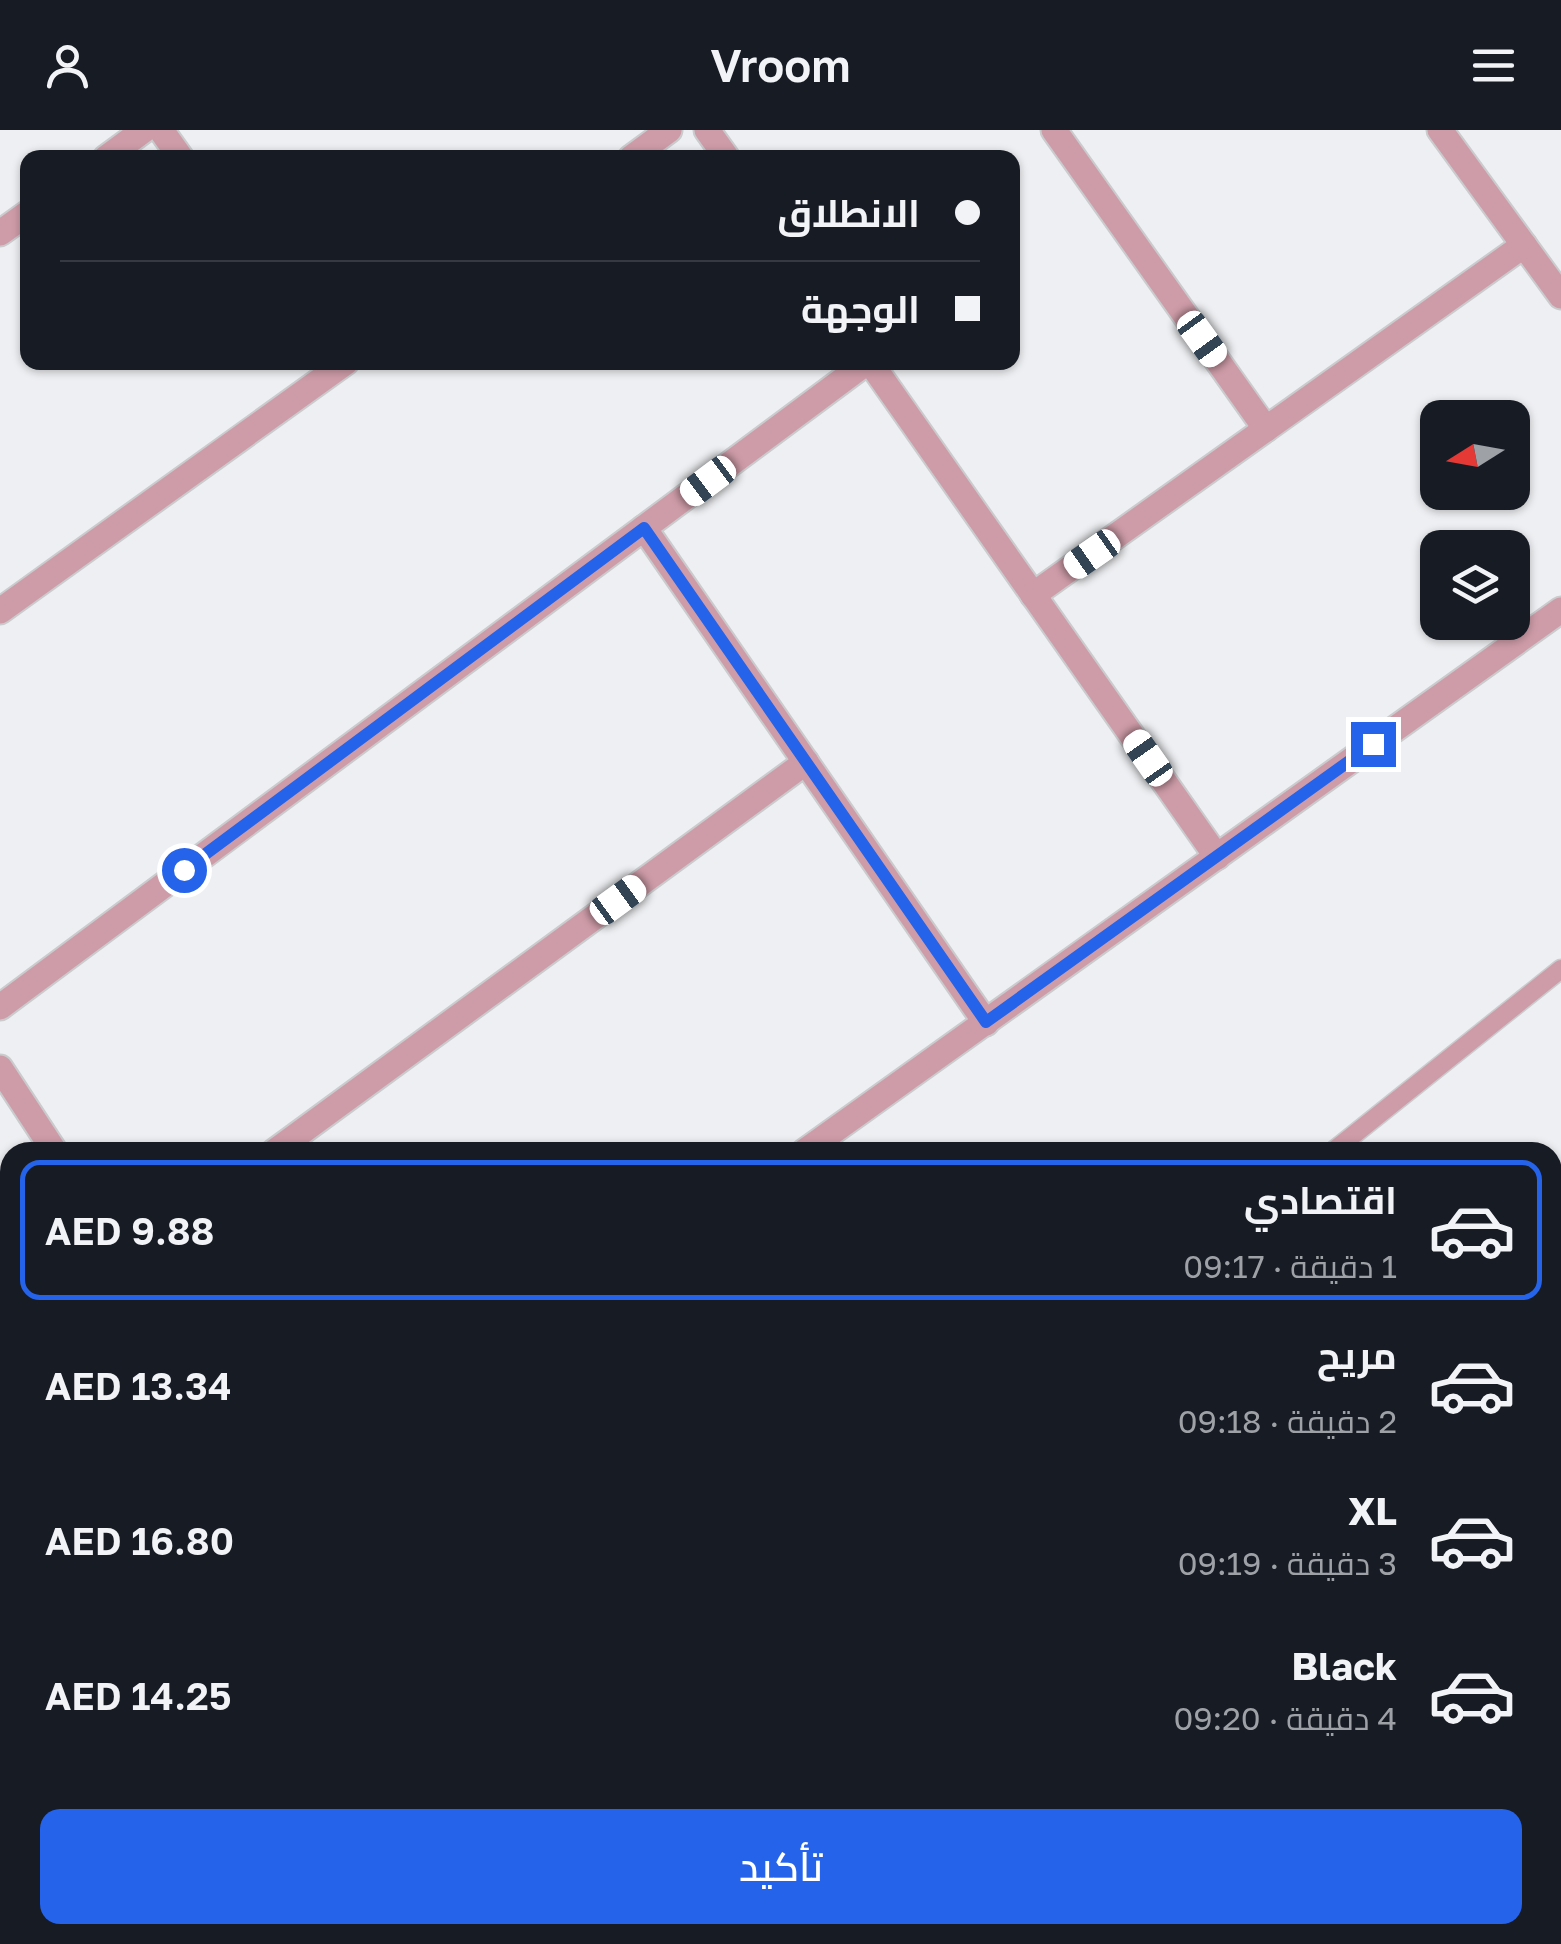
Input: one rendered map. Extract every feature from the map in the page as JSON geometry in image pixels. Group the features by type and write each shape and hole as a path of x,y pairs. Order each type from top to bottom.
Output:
{"street":[{"path":"117,150 144,130"},
{"path":"642,150 669,130"},
{"path":"1054,130 1266,429"},
{"path":"1440,130 1561,296"},
{"path":"1033,595 1524,245"},
{"path":"0,612 329,370"},
{"path":"0,1008 858,370"},
{"path":"875,370 1217,857"},
{"path":"644,528 986,1022"},
{"path":"818,1142 1561,610"},
{"path":"288,1142 806,762"},
{"path":"0,1068 48,1142"}],"lane":[{"path":"1345,1142 1561,969"}],"route":[{"path":"184,870 644,528 986,1022 1373,744"}]}
